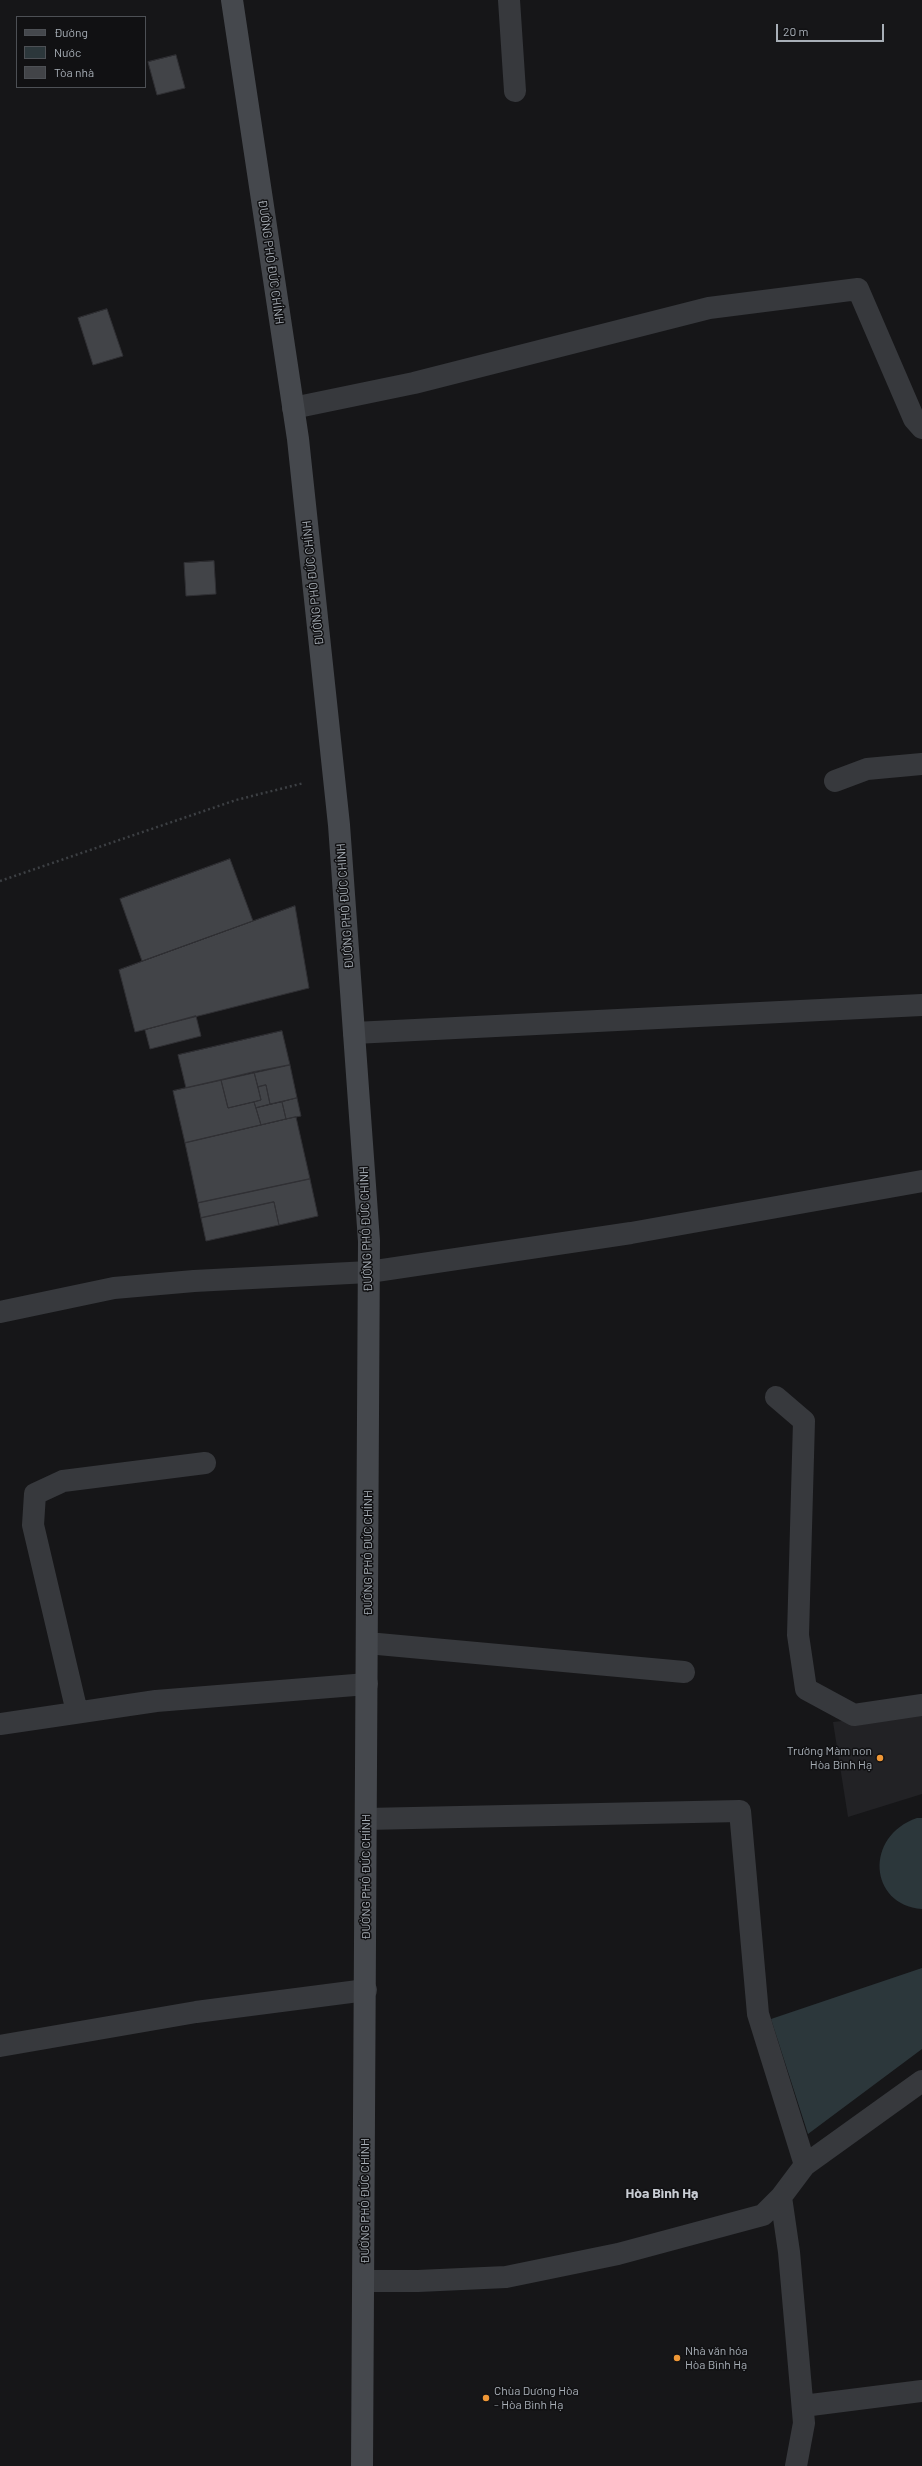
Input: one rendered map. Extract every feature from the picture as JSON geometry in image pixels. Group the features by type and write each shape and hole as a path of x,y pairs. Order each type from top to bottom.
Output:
{"main road":[{"name":"ĐƯỜNG PHÓ ĐỨC CHÍNH","path":"232,0 292,408 340,825 369,1241 365,2281 362,2466"}],"street":[{"path":"509,0 515,92"},
{"path":"292,408 414,382 709,308 858,289 914,419 922,428"},
{"path":"835,781 867,769 922,764"},
{"path":"354,1032 922,1005"},
{"path":"0,1312 114,1288 194,1281 369,1272 631,1233 922,1181"},
{"path":"776,1397 804,1421 798,1635 806,1689 854,1715 922,1705"},
{"path":"77,1712 33,1525 35,1494 63,1481 205,1463"},
{"path":"368,1643 684,1672"},
{"path":"0,1724 156,1701 367,1684"},
{"path":"366,1819 740,1810 758,2014 805,2165"},
{"path":"0,2046 196,2012 366,1990"},
{"path":"365,2281 426,2281 506,2277 618,2254 763,2215 781,2197 805,2165 922,2081"},
{"path":"781,2197 789,2252 804,2423 796,2466"},
{"path":"802,2406 922,2391"}],"path":[{"path":"0,881 236,800 334,775"}],"shaded area":[{"name":"Trường Màm non Hòa Bình Hạ","path":"922,1712 922,1794 848,1817 833,1722"}],"water":[{"path":"917,1818 922,1818 922,1909 904,1905 891,1896 883,1883 880,1869 881,1854 888,1839 900,1827"},
{"path":"922,1968 922,2049 808,2134 771,2019"}],"building":[{"path":"176,55 185,88 157,95 148,62"},
{"path":"107,309 123,356 93,365 78,318"},
{"path":"214,561 216,594 186,596 184,563"},
{"path":"230,859 253,921 142,961 120,899"},
{"path":"295,906 309,988 135,1032 119,970"},
{"path":"196,1016 201,1036 150,1049 145,1030"},
{"path":"282,1031 290,1065 186,1088 178,1055"},
{"path":"290,1065 297,1098 270,1104 266,1085 258,1087 254,1072"},
{"path":"254,1072 261,1100 228,1108 221,1080"},
{"path":"221,1080 228,1108 254,1102 261,1125 185,1143 173,1091"},
{"path":"266,1085 270,1104 256,1108 254,1102 261,1100 258,1087"},
{"path":"297,1098 301,1116 286,1119 282,1102"},
{"path":"282,1102 286,1119 261,1125 256,1108"},
{"path":"296,1117 310,1179 198,1203 185,1143"},
{"path":"310,1179 318,1216 279,1225 274,1202 201,1218 198,1203"},
{"path":"274,1202 279,1225 206,1241 201,1218"}],"place":[{"name":"Trường Màm non Hòa Bình Hạ","path":"880,1758"},
{"name":"Nhà văn hóa Hòa Bình Hạ","path":"677,2358"},
{"name":"Chùa Dương Hòa - Hòa Bình Hạ","path":"486,2398"}],"district":[{"name":"Hòa Bình Hạ","path":"662,2193"}]}
